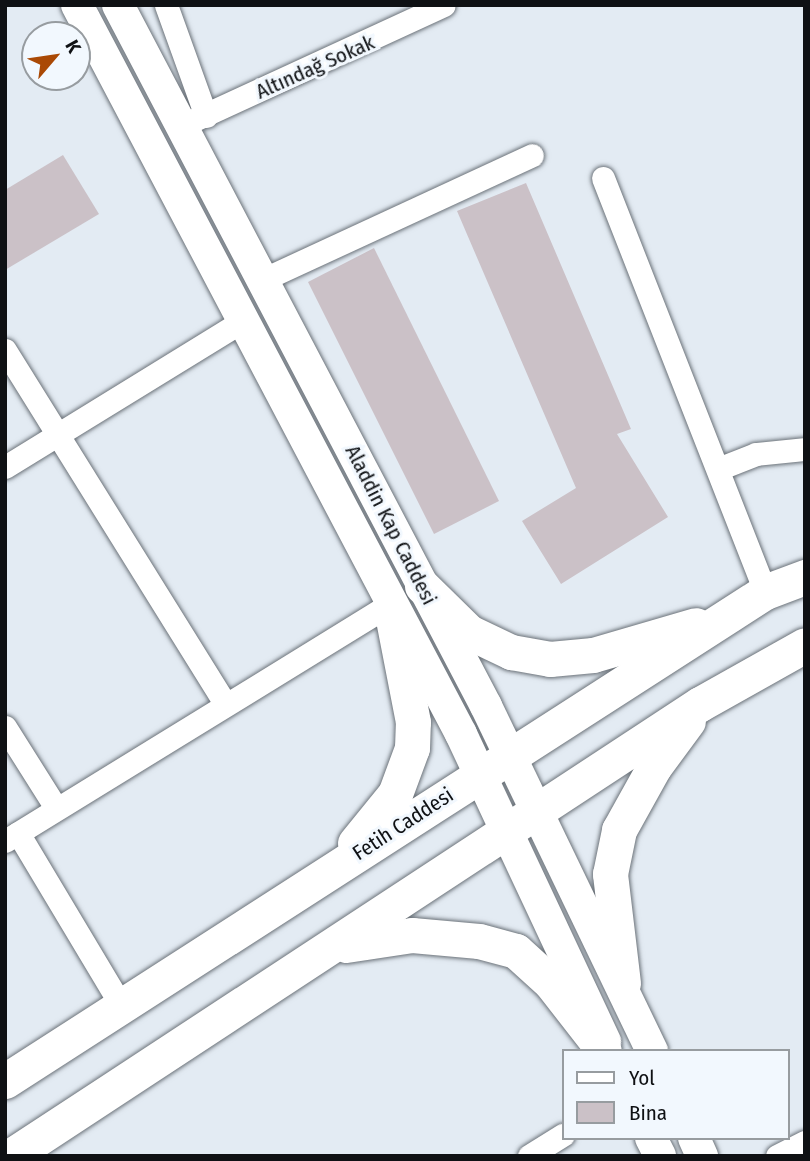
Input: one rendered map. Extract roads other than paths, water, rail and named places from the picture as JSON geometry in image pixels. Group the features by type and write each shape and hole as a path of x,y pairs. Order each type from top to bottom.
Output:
{"main road":[{"name":"Fetih Caddesi","path":"5,1081 765,592 805,577"},
{"path":"422,586 469,632 511,652 550,659 593,655 730,615"},
{"path":"330,872 395,794 412,748 413,722 390,604"},
{"path":"11,1156 700,704 805,645"},
{"path":"623,983 610,874 619,830 654,767 700,704"},
{"path":"329,949 412,935 479,941 516,951 551,983 602,1049"}],"street":[{"name":"Aladdin Kap Caddesi","path":"77,5 479,775 608,1049"},
{"name":"Aladdin Kap Caddesi","path":"118,5 194,120 264,279 511,757 623,983 651,1049"},
{"path":"166,5 194,120"},
{"name":"Altındağ Sokak","path":"194,120 444,5"},
{"path":"264,279 532,155"},
{"path":"603,178 765,592"},
{"path":"5,467 241,322"},
{"path":"5,350 225,704"},
{"path":"718,469 756,454 805,449"},
{"path":"121,1005 12,837 390,604"},
{"path":"5,727 57,808"},
{"path":"529,1156 562,1136"},
{"path":"652,1140 660,1156"},
{"path":"695,1140 702,1156"},
{"path":"777,1156 805,1142"}]}
